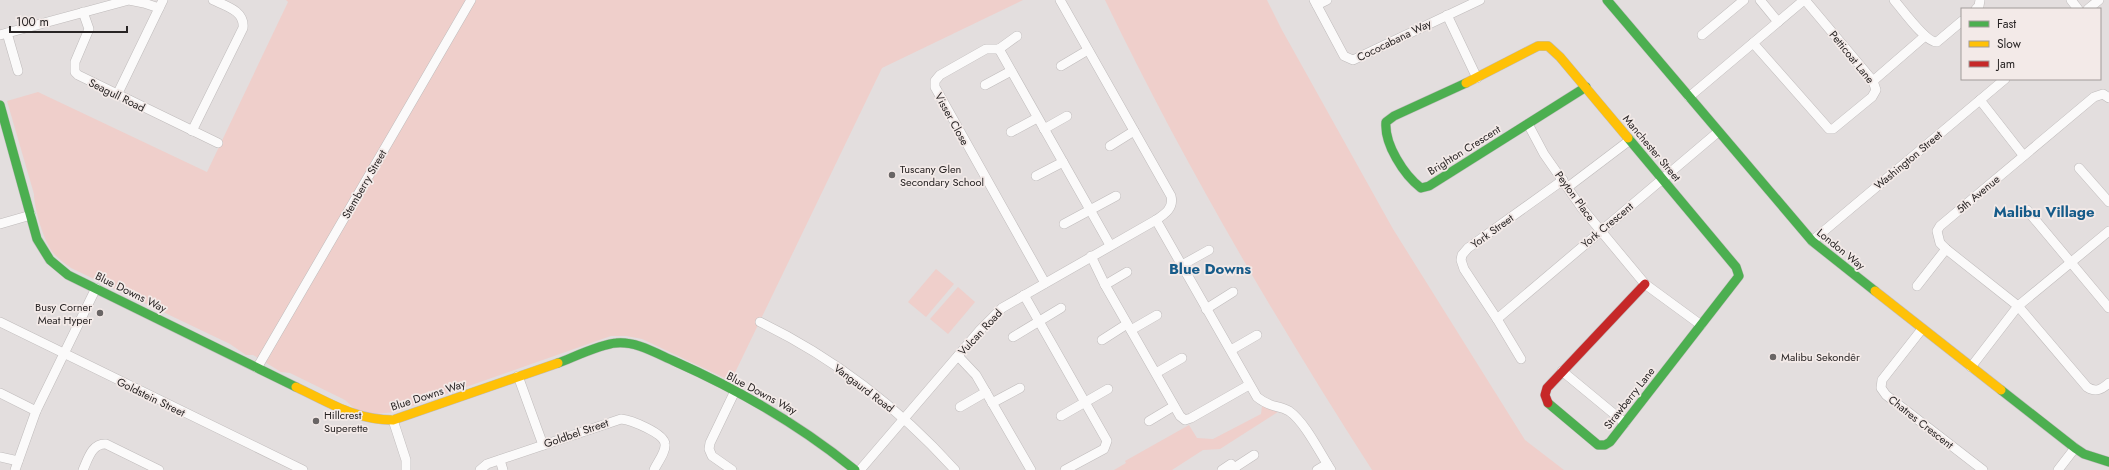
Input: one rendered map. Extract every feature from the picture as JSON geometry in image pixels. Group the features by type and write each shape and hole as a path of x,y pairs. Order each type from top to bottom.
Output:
{"street":[{"path":"18,71 4,34 129,0 161,4 117,95"},
{"path":"192,131 243,28 244,23 240,14 213,0"},
{"name":"Stemberry Street","path":"257,368 470,0"},
{"path":"1060,0 1134,131 1110,146"},
{"path":"1316,2 1327,0"},
{"name":"Cococabana Way","path":"1316,2 1342,53 1349,60 1353,60 1480,0"},
{"name":"London Way","path":"1607,0 1812,241 2075,448 2084,454 2109,462"},
{"path":"1702,35 1744,0"},
{"path":"1760,0 1778,22"},
{"path":"1689,97 1804,0"},
{"name":"Petticoat Lane","path":"1753,43 1829,129 1833,129 1872,97 1876,90 1873,81 1804,0"},
{"path":"1894,0 1930,41 1937,42 1961,22"},
{"path":"2071,0 2077,8"},
{"path":"2089,8 2099,0"},
{"name":"Seagull Road","path":"83,12 89,29 75,62 75,72 82,78 218,143"},
{"path":"1447,15 1477,78"},
{"name":"Visser Close","path":"1017,36 999,49 986,48 952,68 938,77 935,87 1045,283"},
{"path":"1873,81 1925,36"},
{"name":"Brighton Crescent","path":"1538,46 1477,78 1394,116 1386,122 1386,133 1408,176 1415,185 1421,188 1429,186 1586,87"},
{"name":"Manchester Street","path":"1538,46 1545,46 1552,49 1586,87 1736,267 1739,276"},
{"path":"999,49 1110,245"},
{"path":"1061,66 1088,50"},
{"path":"985,85 1011,71"},
{"name":"Washington Street","path":"1812,241 2004,80"},
{"name":"5th Avenue","path":"2109,98 2103,94 2096,95 2023,155 1940,226 1937,231 1938,238 1946,249 2018,306 2087,386 2096,390 2101,389 2109,383"},
{"path":"1980,100 2023,155"},
{"name":"Blue Downs Way","path":"0,105 41,249 53,264 68,275 354,415 374,420 393,420 615,343 634,344 656,353 769,408 807,432 855,470"},
{"path":"1044,129 1067,116"},
{"path":"1011,132 1037,118"},
{"name":"Peyton Place","path":"1528,124 1565,184 1600,230 1645,284 1700,325"},
{"name":"Vulcan Road","path":"860,470 993,316 1024,295 1167,213 1171,206 1171,196 1134,131"},
{"name":"York Crescent","path":"1497,319 1600,230 1718,132"},
{"name":"York Street","path":"1521,359 1464,269 1461,260 1462,255 1630,140"},
{"path":"1036,176 1063,162"},
{"path":"2079,168 2109,202"},
{"path":"1064,224 1116,196"},
{"path":"2027,210 2109,308"},
{"path":"0,224 31,215"},
{"path":"1156,220 1258,397 1266,405 1286,410 1296,417 1329,467 1317,470"},
{"path":"1971,367 2018,306 2109,231"},
{"path":"1917,286 1946,249"},
{"path":"1182,265 1210,250"},
{"path":"1091,256 1105,285 1174,406 1185,420 1250,385"},
{"path":"1105,285 1127,272"},
{"name":"Strawberry Lane","path":"1645,284 1562,370 1547,388 1545,395 1549,405 1598,445 1605,445 1610,442 1739,276"},
{"path":"0,457 16,466 36,411 96,288"},
{"path":"1206,309 1233,292"},
{"path":"1024,295 1107,441 1107,445 1104,450 1066,470"},
{"path":"1013,338 1061,308"},
{"path":"1102,340 1157,315"},
{"name":"Goldstein Street","path":"0,322 64,355 302,470"},
{"name":"Vangaurd Road","path":"760,322 804,344 859,382 904,419 936,449 955,470"},
{"name":"Chatres Crescent","path":"1922,329 1882,380 1881,388 1886,395 1983,470"},
{"path":"1231,350 1257,335"},
{"path":"958,356 973,370 1031,470"},
{"path":"1156,373 1182,358"},
{"path":"1562,370 1625,423"},
{"path":"518,376 543,444"},
{"path":"992,403 1020,388"},
{"path":"1061,416 1108,389"},
{"path":"732,470 712,456 709,446 735,391"},
{"path":"960,407 986,392"},
{"path":"0,393 36,411"},
{"path":"1149,421 1174,406"},
{"path":"393,420 406,460 406,470"},
{"name":"Goldbel Street","path":"480,470 484,466 613,420 628,420 658,434 663,439 665,447 654,470"},
{"path":"83,470 93,450 101,444 106,444 159,470"},
{"path":"2058,470 2075,448"},
{"path":"1222,470 1232,464 1235,469 1254,455"},
{"path":"500,460 503,470"}],"shaded area":[{"path":"286,0 1023,0 882,68 731,381 642,339 626,336 611,336 395,412 375,414 355,409 345,400 290,373 281,372 253,355 246,355 230,344 71,268 60,260 50,249 40,225 34,194 7,101 38,92 207,172 288,2"},
{"path":"1105,0 1267,0 1282,30 1393,229 1525,440 1564,470 1372,470 1300,356 1231,239 1166,121"},
{"path":"936,269 954,284 926,317 908,302"},
{"path":"958,287 975,302 948,334 930,319"},
{"path":"1262,406 1278,412 1220,449 1203,450 1172,470 1114,470 1126,463 1125,461 1189,425 1197,438 1213,439 1261,414"}],"traffic: fast":[{"path":"1607,0 1812,241 1875,291"},
{"path":"1466,83 1394,116 1386,122 1388,140 1396,158 1408,175 1421,188 1429,186 1586,87"},
{"path":"0,105 37,239 50,260 68,275 296,387"},
{"path":"1548,403 1598,445 1605,445 1610,442 1739,276 1736,267 1628,138"},
{"path":"558,363 595,348 610,344 624,343 639,346 700,373 747,397 813,438 855,470"},
{"path":"2001,390 2075,448 2084,454 2109,462"}],"traffic: slow":[{"path":"1466,83 1538,46 1548,46 1560,57 1628,138"},
{"path":"1875,291 2001,390"},
{"path":"296,387 343,410 367,417 393,420 558,363"}],"traffic: jam":[{"path":"1548,403 1545,395 1547,388 1645,284"}],"place":[{"name":"Tuscany Glen Secondary School","path":"892,175"},
{"name":"Busy Corner Meat Hyper","path":"100,313"},
{"name":"Malibu Sekondêr","path":"1773,357"},
{"name":"Hillcrest Superette","path":"316,421"}],"district":[{"name":"Malibu Village","path":"2044,212"},
{"name":"Blue Downs","path":"1210,269"}]}
